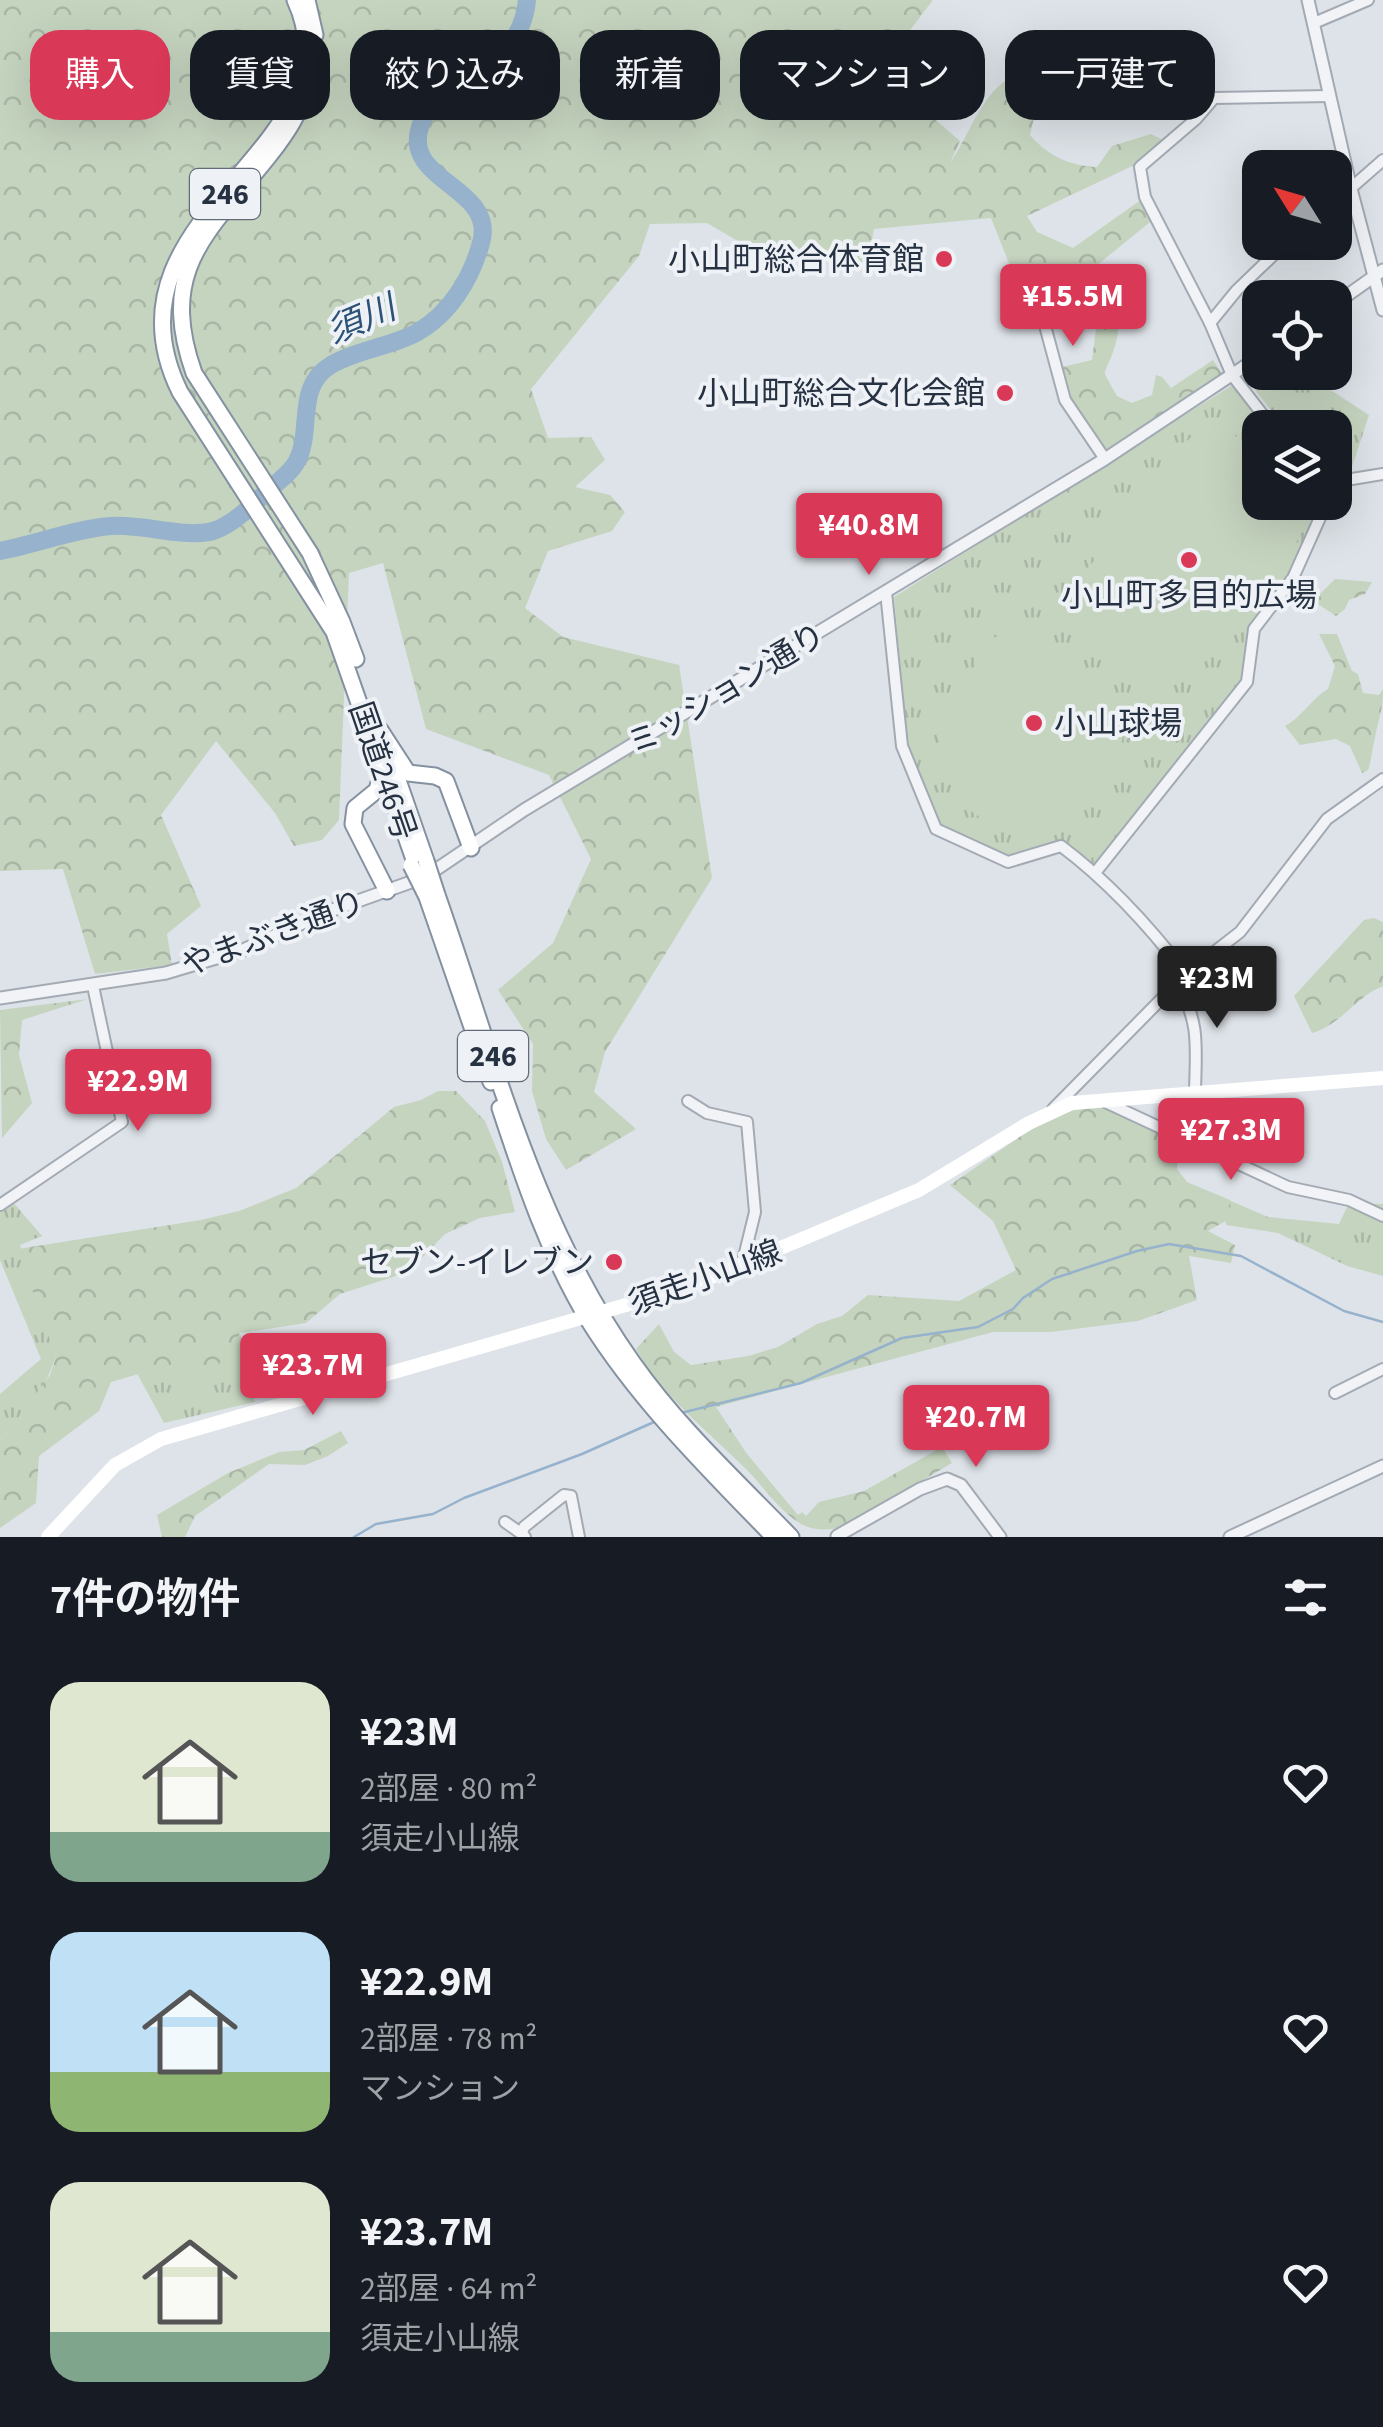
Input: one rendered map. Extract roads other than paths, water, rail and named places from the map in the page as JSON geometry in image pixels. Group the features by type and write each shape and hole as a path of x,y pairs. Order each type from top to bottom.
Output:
{"highway":[{"name":"国道246号","path":"296,0 306,41 303,72 291,107 180,252 164,292 162,343 180,392 310,591 340,647 418,864"},
{"name":"国道246号","path":"307,0 316,43 304,104 285,135 194,251 184,280 182,341 194,374 322,576 411,818 418,864"},
{"path":"380,730 404,770 446,782 471,848"},
{"path":"382,768 377,790 355,808 352,824 387,892"},
{"path":"411,818 413,791 431,776"},
{"path":"362,800 378,799 389,808 418,864"},
{"name":"246","path":"418,864 432,896 527,1189 552,1249 649,1394 774,1537"},
{"name":"246","path":"673,1422 792,1537"}],"main road":[{"name":"須走小山線","path":"48,1537 115,1465 161,1439 594,1316 742,1266 919,1190 1053,1110 1098,1099 1383,1078"}],"street":[{"path":"1308,0 1342,150"},
{"path":"1314,23 1368,0"},
{"path":"1215,98 1330,96"},
{"path":"1195,120 1140,167 1145,196 1210,322 1232,375 1259,410"},
{"path":"1352,188 1383,160"},
{"path":"1352,192 1378,274 1383,310"},
{"path":"1210,322 1268,260"},
{"path":"1352,292 1378,274"},
{"path":"1019,294 1036,292 1065,400 1104,458"},
{"name":"ミッション通り","path":"524,810 1104,458 1242,368"},
{"path":"1352,479 1383,474"},
{"path":"1095,873 1248,682 1254,629 1293,578 1319,520"},
{"path":"886,592 902,746 936,828 1008,862 1061,846 1151,928 1182,978 1193,1013 1197,1030 1194,1092"},
{"path":"1053,1110 1182,978 1240,932 1327,819 1383,780"},
{"name":"やまぶき通り","path":"0,998 166,973 243,950 327,912 426,877 524,810"},
{"path":"0,1205 122,1122 92,986"},
{"path":"1098,1099 1288,1187 1349,1200 1383,1216"},
{"path":"688,1101 707,1113 747,1122 755,1212 742,1266"},
{"path":"1336,1392 1383,1369"},
{"path":"1232,1537 1383,1466"},
{"path":"836,1536 920,1489 948,1479 962,1485 1000,1537"},
{"path":"524,1535 524,1526 564,1495 571,1496 579,1537"},
{"path":"505,1522 524,1535"}],"waterway":[{"name":"須川","path":"0,551 111,526 197,533 224,526 294,465 302,449 309,396 320,374 341,360 416,333 449,306 471,270 481,243 482,224 476,209 424,160 418,145 420,127 430,106 444,91 510,44 521,25 527,0"},
{"path":"681,1413 801,1383 902,1338 978,1327 1013,1309 1052,1279 1169,1244 1241,1256 1344,1311 1383,1322"},
{"path":"354,1537 376,1524 433,1514 654,1422"}],"place":[{"name":"小山町総合体育館","path":"944,259"},
{"name":"小山町総合文化会館","path":"1005,393"},
{"name":"小山町多目的広場","path":"1189,560"},
{"name":"小山球場","path":"1034,723"},
{"name":"セブン-イレブン","path":"614,1262"}]}
